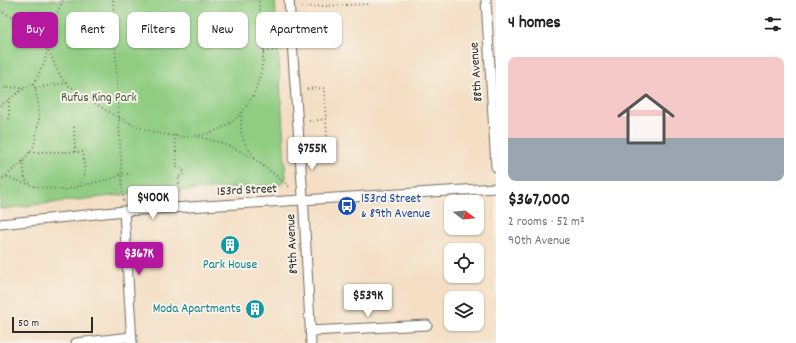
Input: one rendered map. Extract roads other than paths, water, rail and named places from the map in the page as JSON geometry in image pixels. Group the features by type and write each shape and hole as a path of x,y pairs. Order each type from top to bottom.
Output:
{"street":[{"name":"89th Avenue","path":"289,0 304,200 311,343"},
{"name":"88th Avenue","path":"486,0 496,167"},
{"name":"153rd Street","path":"0,224 124,211 496,188"},
{"path":"76,343 132,340 124,211"},
{"path":"310,331 427,325"}],"place":[{"name":"153rd Street & 89th Avenue","path":"347,206"},
{"name":"Park House","path":"230,245"},
{"name":"Moda Apartments","path":"255,309"}],"park label":[{"name":"Rufus King Park","path":"99,98"}]}
